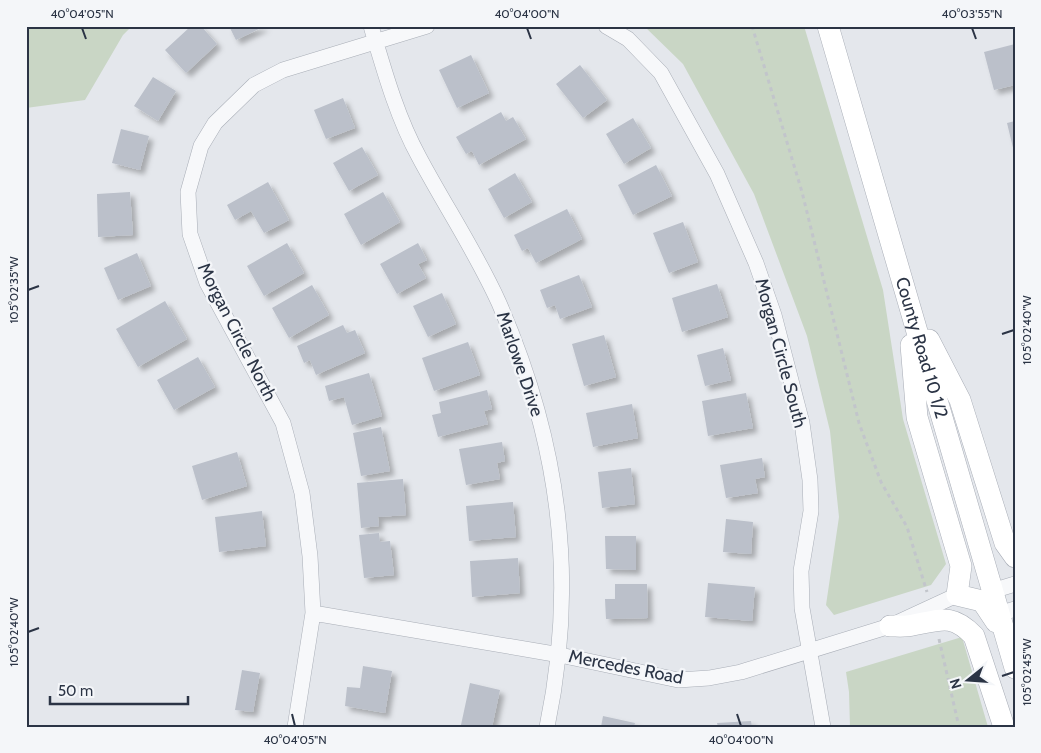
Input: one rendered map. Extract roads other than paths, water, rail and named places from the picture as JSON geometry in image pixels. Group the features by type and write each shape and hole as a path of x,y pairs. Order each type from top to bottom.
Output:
{"street":[{"name":"Marlowe Drive","path":"371,26 393,97 418,156 498,302 524,366 545,435 561,528 562,621 560,654 547,727"},
{"path":"376,42 427,26"},
{"name":"Morgan Circle South","path":"606,26 628,39 661,73 717,174 753,254 774,315 802,424 810,480 811,511 801,571 802,608 812,650 823,727"},
{"name":"County Road 10 1/2","path":"828,26 992,591 1007,611 1006,637 1015,668"},
{"name":"Morgan Circle North","path":"295,727 313,613 310,556 302,494 283,423 207,282 190,234 188,192 201,146 215,123 254,85 283,70 376,42"},
{"path":"906,295 960,400 1005,544 1015,557"},
{"path":"906,295 917,417 960,566 957,595 982,601 1006,637"},
{"path":"992,591 1015,584"},
{"name":"Mercedes Road","path":"313,613 560,654 678,680 709,678 740,672 890,626 957,595"},
{"path":"890,626 912,626 943,620 954,621 966,627 974,636 1004,727"}]}
